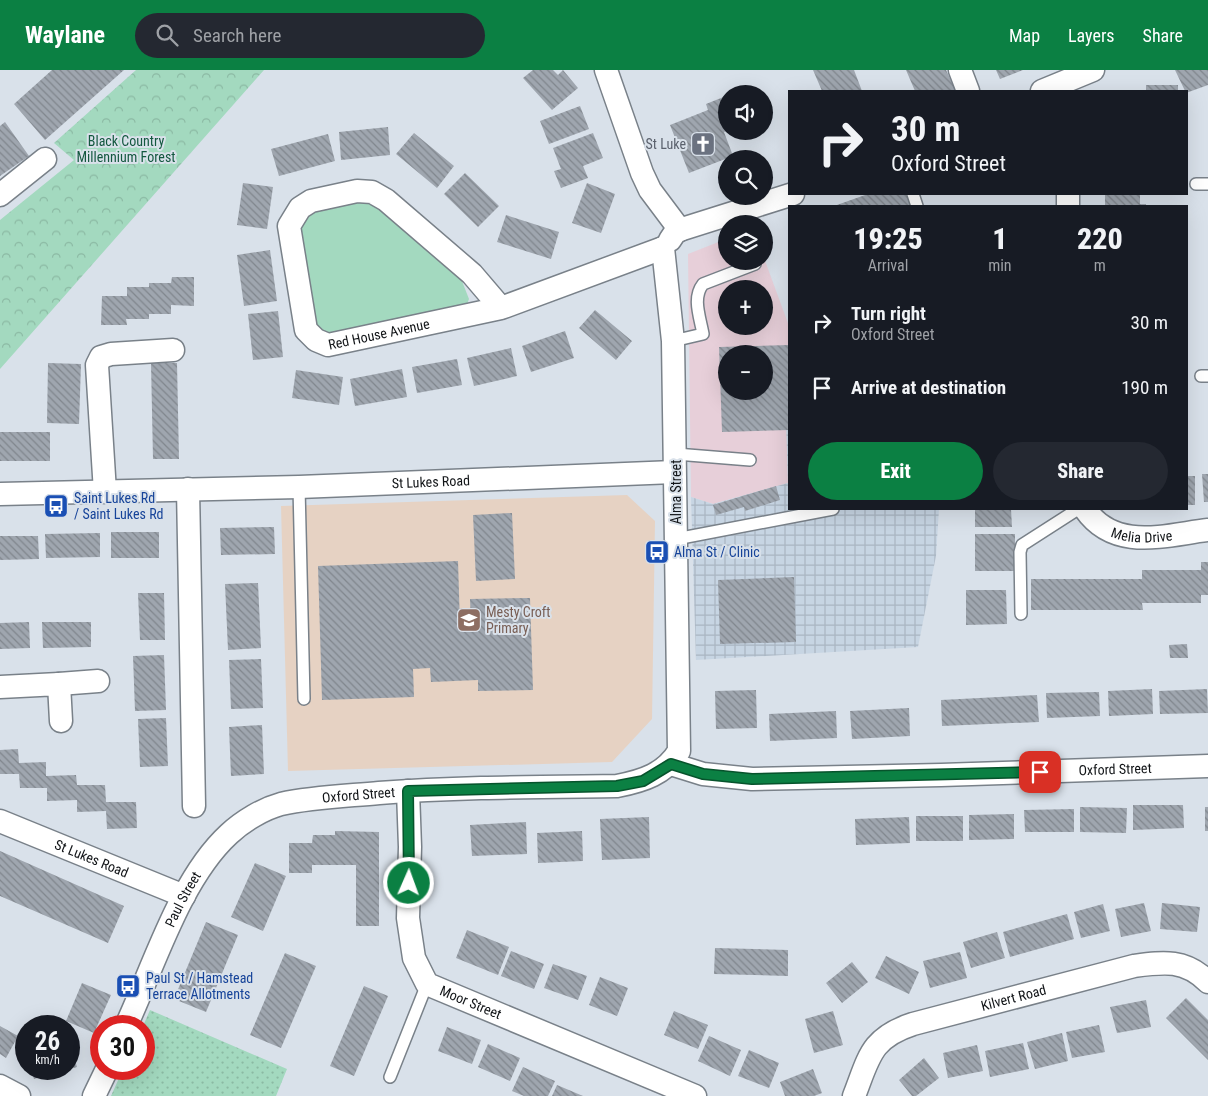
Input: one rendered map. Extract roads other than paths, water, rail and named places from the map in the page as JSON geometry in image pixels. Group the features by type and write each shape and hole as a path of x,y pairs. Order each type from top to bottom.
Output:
{"street":[{"path":"606,70 642,173 650,190 680,230"},
{"path":"960,70 968,90"},
{"path":"1046,90 1093,70"},
{"path":"0,195 44,159"},
{"name":"Red House Avenue","path":"501,308 472,274 386,200 372,192 357,191 311,202 300,208 289,226 306,330 316,340 328,345 501,308 664,248"},
{"path":"664,248 676,231 791,195"},
{"name":"Alma Street","path":"664,248 672,341 679,750 671,764"},
{"path":"104,492 97,365 101,357 112,354 173,350"},
{"name":"St Lukes Road","path":"0,494 300,487 675,463"},
{"path":"188,489 194,806"},
{"name":"Melia Drive","path":"1087,510 1098,522 1112,532 1124,536 1154,539 1208,530"},
{"path":"0,687 98,681"},
{"path":"60,684 61,721"},
{"name":"Oxford Street","path":"280,805 334,796 408,791 617,786 643,781 671,764 703,774 752,779 1208,766"},
{"name":"Moor Street","path":"408,791 410,847 408,918 414,958 426,984 695,1096"},
{"name":"Paul Street","path":"131,1015 184,896 204,864 229,834 250,818 280,805"},
{"name":"St Lukes Road","path":"0,821 184,896"},
{"name":"Kilvert Road","path":"854,1096 866,1065 883,1037 895,1030 913,1024 1134,966 1168,962 1197,972 1208,982"},
{"path":"94,1096 102,1080"},
{"path":"0,1086 18,1096"}],"lane":[{"path":"1196,184 1208,184"},
{"path":"672,341 703,334 697,302 699,289 703,284 739,270"},
{"path":"675,463 750,460"},
{"path":"300,487 304,699"},
{"path":"676,539 828,510"},
{"path":"1021,614 1020,552 1022,545 1076,510"},
{"path":"390,1077 426,984"}],"place":[{"name":"St Luke","path":"703,144"},
{"name":"Saint Lukes Rd / Saint Lukes Rd","path":"56,506"},
{"name":"Alma St / Clinic","path":"657,552"},
{"name":"Mesty Croft Primary","path":"469,620"},
{"name":"Paul St / Hamstead Terrace Allotments","path":"128,986"}],"park label":[{"name":"Black Country Millennium Forest","path":"126,149"}]}
